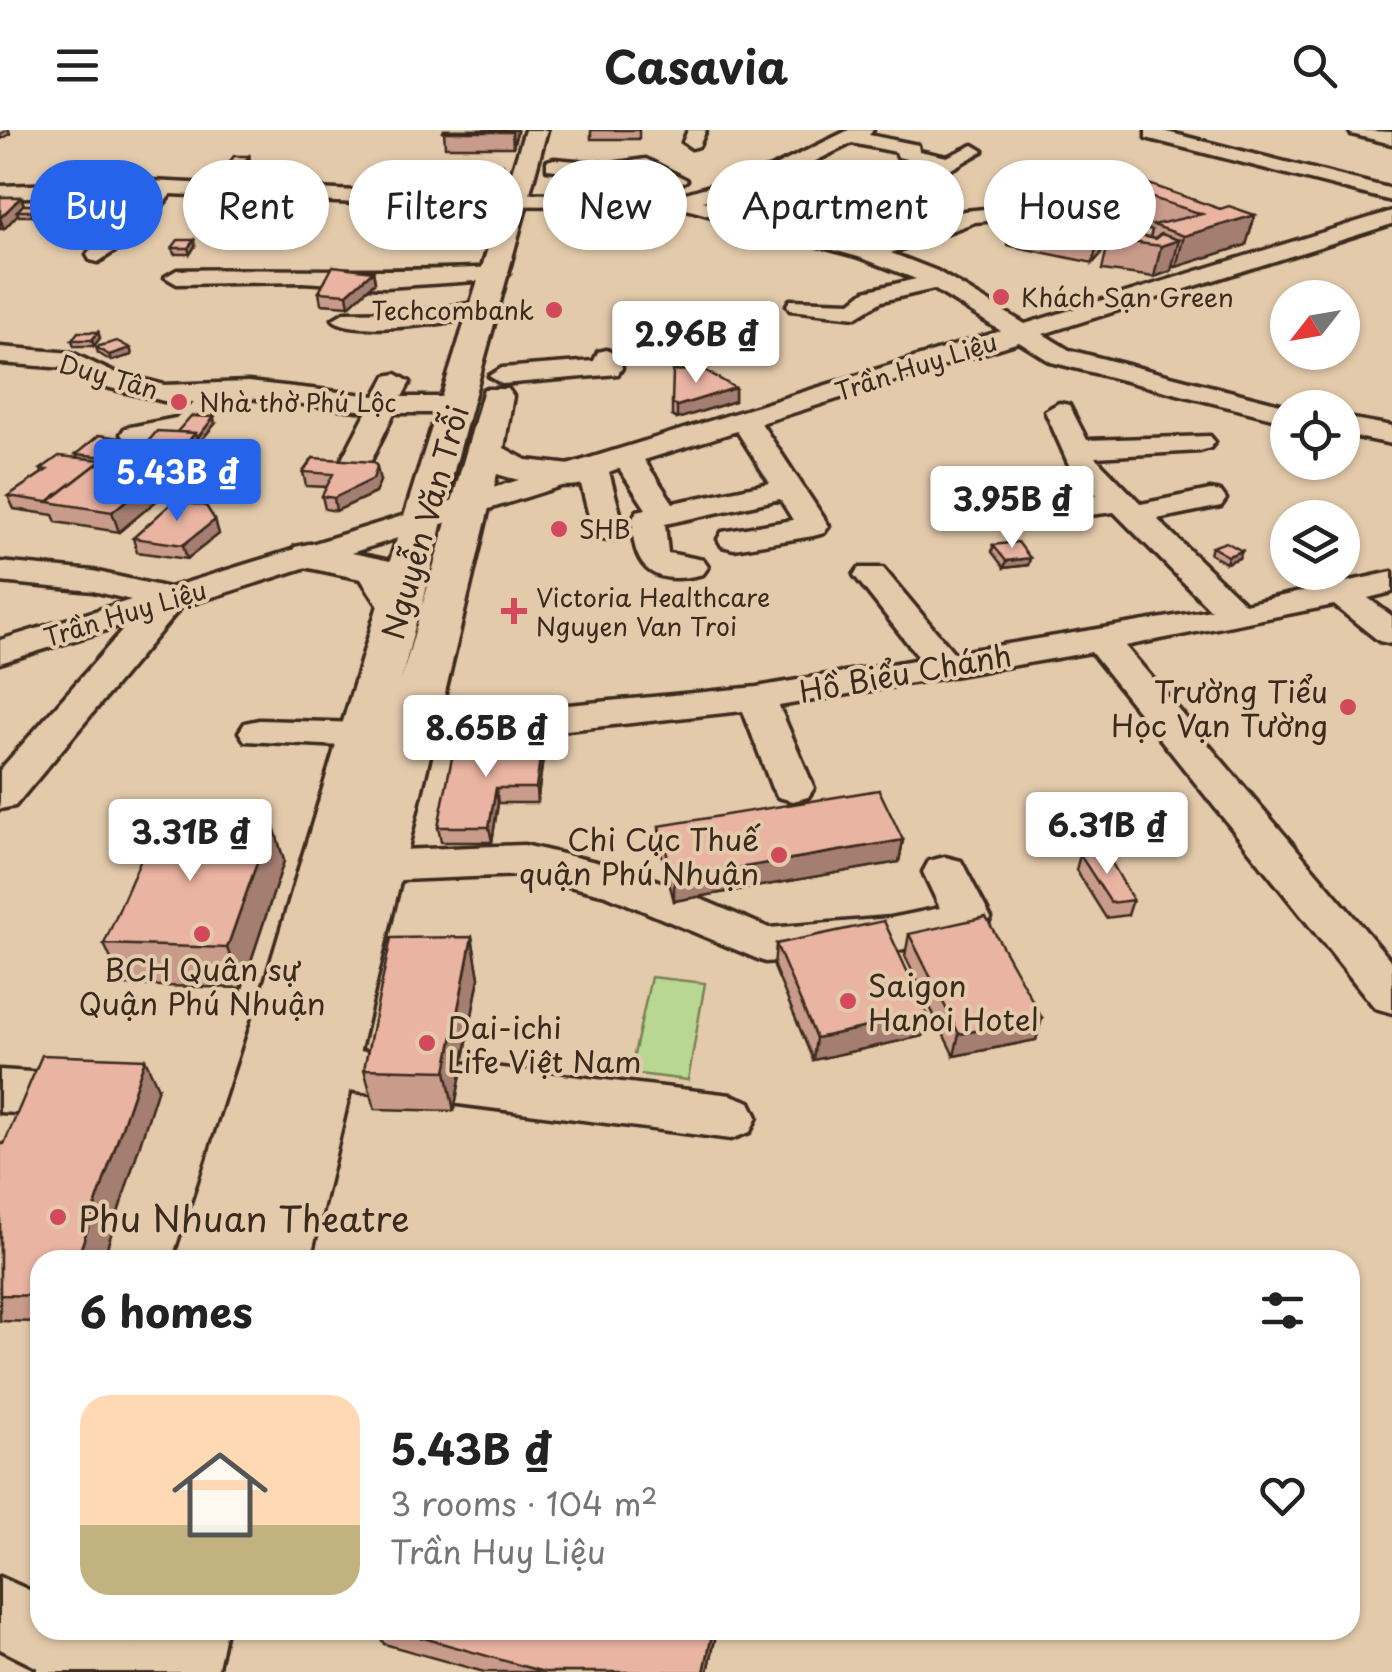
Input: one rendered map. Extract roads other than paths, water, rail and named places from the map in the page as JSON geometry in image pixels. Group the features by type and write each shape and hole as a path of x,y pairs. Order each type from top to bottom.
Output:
{"main road":[{"name":"Nguyễn Văn Trỗi","path":"215,1250 298,1066 376,866 400,608 483,446 502,376 508,308 531,200 536,130"},
{"name":"Nguyễn Văn Trỗi","path":"531,200 556,156"},
{"name":"Nguyễn Văn Trỗi","path":"276,1250 298,1066 388,732 454,562 447,514 456,404 508,308"},
{"path":"483,446 491,458 517,469 584,472"},
{"path":"310,556 376,570 400,608"},
{"path":"173,1672 181,1640"}],"street":[{"path":"1358,130 1392,138"},
{"path":"803,160 858,134 911,149 905,153 934,160"},
{"path":"1152,134 1392,196"},
{"path":"953,160 973,151"},
{"path":"556,156 574,160"},
{"path":"98,255 132,230 165,188"},
{"path":"0,192 165,188 378,198 543,199"},
{"path":"687,197 707,213"},
{"path":"870,253 984,214"},
{"name":"Trần Huy Liệu","path":"0,652 1392,216"},
{"path":"688,224 707,223"},
{"path":"1291,249 1325,268"},
{"path":"859,250 938,281 1060,356 1125,384 1270,411"},
{"path":"177,277 302,275 386,280 508,308"},
{"path":"798,305 856,310 874,296 938,281"},
{"path":"345,319 412,318 508,308"},
{"name":"Duy Tân","path":"0,355 72,361 100,377 164,393 384,392 456,404"},
{"path":"502,376 608,367"},
{"path":"354,465 384,392"},
{"path":"134,434 146,436 155,430 185,425 219,394"},
{"path":"1058,411 1084,464 1237,616"},
{"path":"734,539 802,531 813,526 745,421"},
{"path":"1360,429 1392,435"},
{"path":"1076,449 1200,442"},
{"path":"628,458 665,514"},
{"path":"584,472 609,532"},
{"path":"691,567 667,567 652,557 648,518 788,488"},
{"path":"1065,508 1127,508 1210,499"},
{"path":"0,572 93,580 170,598 0,796"},
{"path":"871,575 944,665"},
{"name":"Hồ Biểu Chánh","path":"259,732 464,729 757,698 1237,616 1392,582"},
{"path":"1339,592 1392,632"},
{"path":"1101,640 1392,994"},
{"path":"757,698 794,788"},
{"path":"376,866 524,860 618,882 765,945 891,935 968,918 945,872"},
{"path":"298,1066 731,1117"},
{"path":"0,1612 30,1626"},
{"path":"58,1640 94,1657"}],"place":[{"name":"Khách Sạn Green","path":"1001,297"},
{"name":"Techcombank","path":"554,310"},
{"name":"Nhà thờ Phú Lộc","path":"179,402"},
{"name":"SHB","path":"559,529"},
{"name":"Victoria Healthcare Nguyen Van Troi","path":"514,611"},
{"name":"Trường Tiểu Học Vạn Tường","path":"1348,707"},
{"name":"Chi Cục Thuế quận Phú Nhuận","path":"779,855"},
{"name":"BCH Quân sự Quận Phú Nhuận","path":"202,934"},
{"name":"Saigon Hanoi Hotel","path":"848,1001"},
{"name":"Dai-ichi Life Việt Nam","path":"427,1043"},
{"name":"Phu Nhuan Theatre","path":"58,1217"}]}
